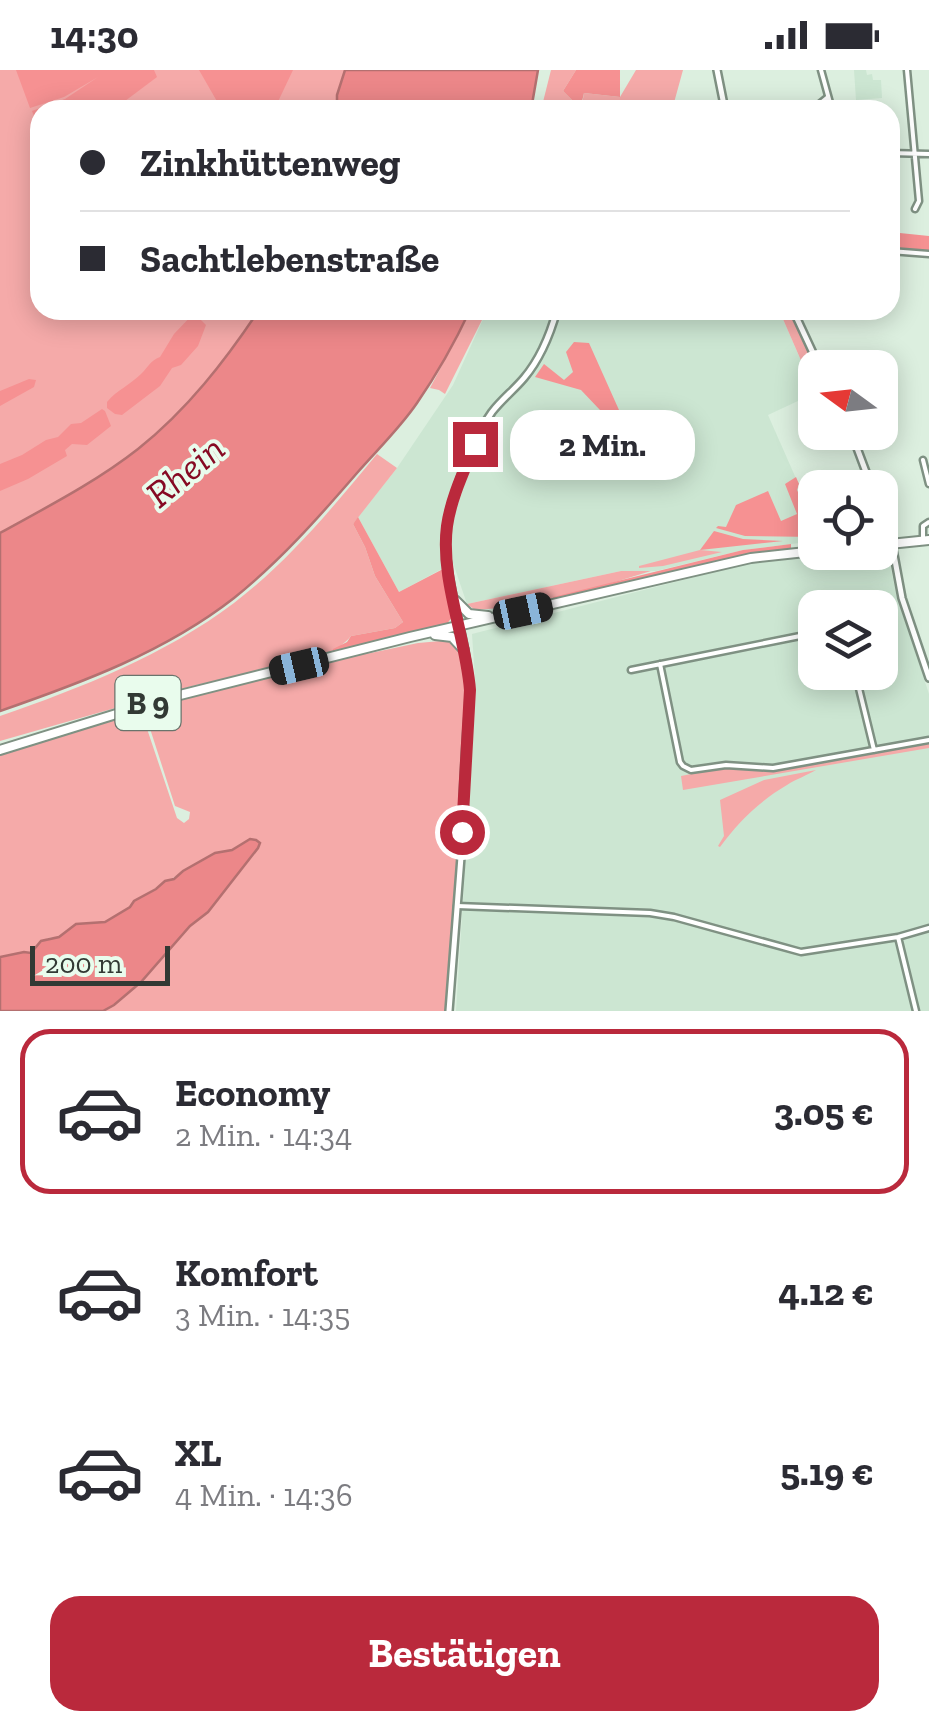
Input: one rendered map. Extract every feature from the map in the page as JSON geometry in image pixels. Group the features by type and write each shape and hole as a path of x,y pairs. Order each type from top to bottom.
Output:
{"main road":[{"path":"898,543 926,540"},
{"name":"B 9","path":"0,750 168,698 498,616 751,558 798,552"},
{"path":"454,600 468,614 498,616"},
{"path":"426,634 452,638 464,650"}],"street":[{"path":"718,70 722,100"},
{"path":"822,70 829,100"},
{"path":"907,70 920,201 915,209"},
{"path":"824,100 828,97"},
{"path":"900,153 929,154"},
{"path":"900,253 929,254"},
{"path":"449,1011 470,690 446,554 447,525 453,499 484,424 535,363 554,320"},
{"path":"798,320 812,350"},
{"path":"923,460 929,484"},
{"path":"926,540 923,526 929,522"},
{"path":"897,570 902,598 929,678"},
{"path":"631,670 798,636"},
{"path":"660,664 680,762 687,768 773,768 929,740"},
{"path":"859,690 874,750"},
{"path":"457,906 650,913 801,952 898,937 929,928"},
{"path":"898,937 916,1011"}],"shaded area":[{"path":"0,70 437,70 430,100 30,100 30,320 333,320 0,601"},
{"path":"16,70 154,70 157,77 126,100 62,100 98,77 64,97 30,100 30,108"},
{"path":"199,70 293,70 279,100 216,100"},
{"path":"551,70 576,70 563,91 572,100 544,100"},
{"path":"576,70 620,70 620,97 584,93 582,100 572,100 563,91"},
{"path":"636,70 683,70 675,100 583,100 584,93 620,97"},
{"path":"854,70 866,70 873,80 881,80 882,98 856,100"},
{"path":"900,233 929,236 929,251 900,248"},
{"path":"187,320 201,320 206,325 198,346 181,365 172,368 160,386 122,415 107,408 111,398 160,357"},
{"path":"466,320 482,320 445,394 430,388"},
{"path":"483,320 783,320 798,354 798,401 768,415 798,483 798,543 743,550 656,571 621,571 467,604 453,563 399,592 358,517 397,468 453,385"},
{"path":"783,320 795,320 809,350 798,350 798,354"},
{"path":"574,342 589,343 636,448 581,390 535,377 544,364 564,380 573,372 566,352"},
{"path":"29,379 36,380 34,387 0,406 0,391"},
{"path":"102,409 111,426 87,445 72,444 65,450 67,456 0,491 0,464 58,437 71,424 81,423"},
{"path":"377,454 397,468 353,524 375,576 403,622 395,628 351,636 332,654 192,686 0,741 0,716 121,668 180,639 234,603 292,551"},
{"path":"796,477 798,482 798,537 745,536 716,528 726,527 736,505 768,491 781,521 797,514 785,484"},
{"path":"358,517 399,592 445,568 452,617 447,624 332,654 351,636 395,628 403,622 375,576 353,524"},
{"path":"714,531 743,539 783,541 700,550"},
{"path":"791,544 791,549 698,565 554,601 553,597 743,550"},
{"path":"700,550 722,552 639,568 639,566"},
{"path":"798,558 798,570 891,570 895,590 798,590 798,690 898,690 898,600 929,694 929,1011 456,1011 476,693 472,634 761,560"},
{"path":"621,571 651,571 543,604 475,610 467,604"},
{"path":"452,640 462,654 467,689 447,1011 103,1011 141,982 190,926 208,912 258,848 244,842 232,850 215,853 105,922 76,924 59,937 48,938 31,953 0,957 0,753 141,711 177,818 184,823 190,812 175,806 144,710 207,690 414,641 366,654"},
{"path":"929,743 929,748 683,790 681,776 727,767 785,769"},
{"path":"816,770 768,798 718,846 724,836 720,800 764,780"}],"water":[{"path":"345,70 538,70 533,100 337,100"},
{"name":"Rhein","path":"252,320 465,320 439,369 403,421 314,522 251,584 207,617 151,650 0,711 0,533 71,494 138,449 173,418"},
{"path":"250,839 260,843 258,848 208,912 114,1005 103,1011 0,1011 0,957 31,953 41,941 59,937 76,924 105,922 165,881"}],"route":[{"path":"462,832 470,690 446,546 453,499 475,444"}]}
